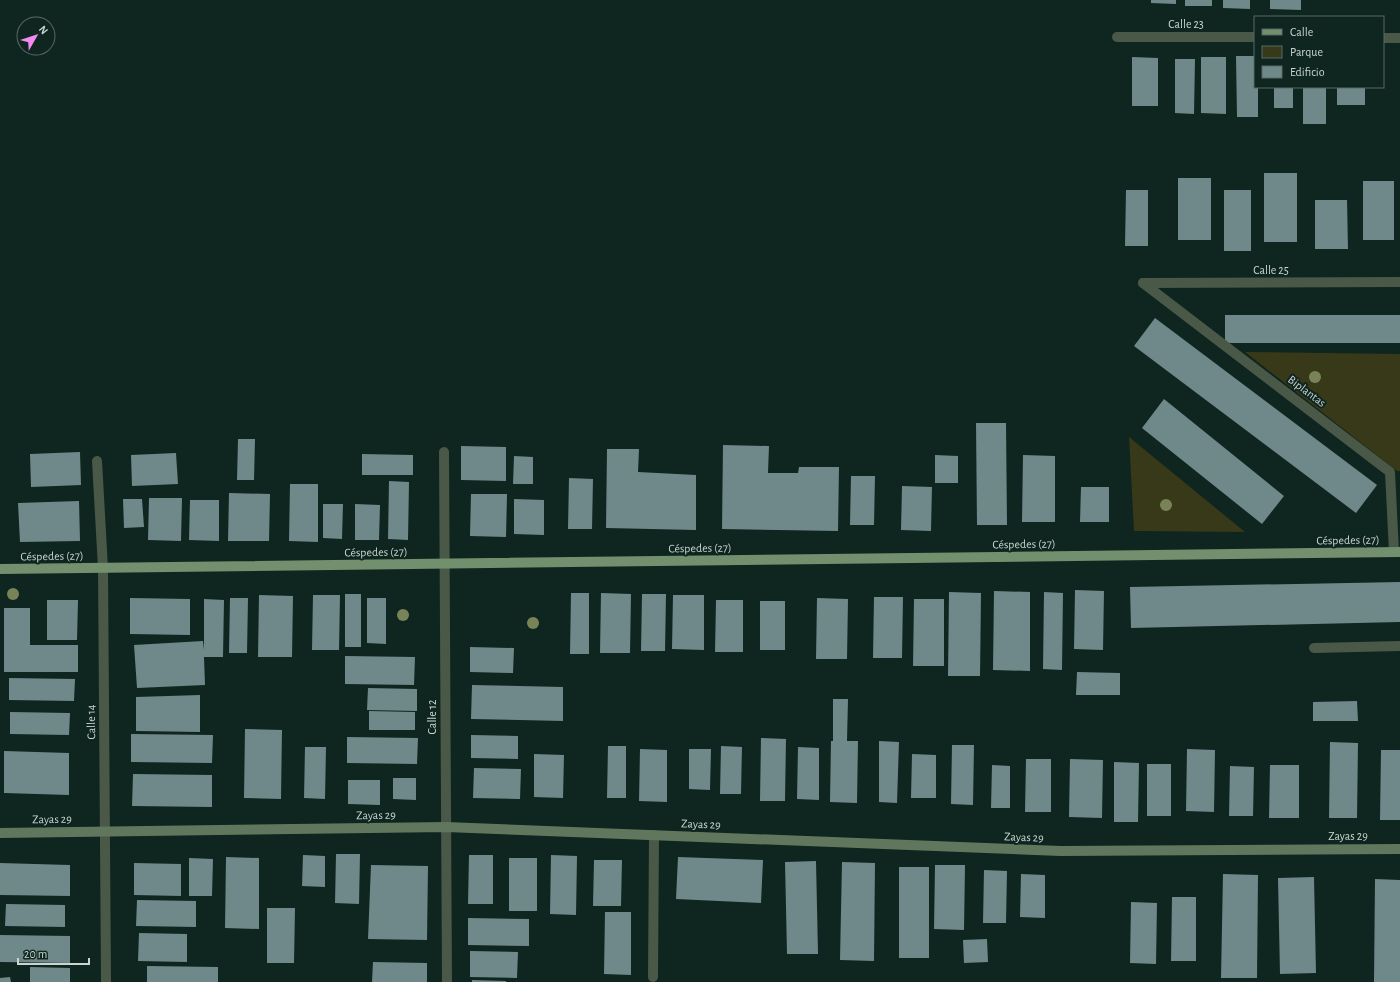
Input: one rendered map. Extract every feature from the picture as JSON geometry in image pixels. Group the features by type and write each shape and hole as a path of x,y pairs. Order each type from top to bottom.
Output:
{"main road":[{"name":"Céspedes (27)","path":"0,569 1397,552"}],"street":[{"name":"Calle 23","path":"1117,37 1254,37"},
{"path":"1384,38 1400,38"},
{"name":"Calle 25","path":"1143,283 1400,282"},
{"name":"Biplantas","path":"1143,283 1390,472 1397,552"},
{"name":"Calle 12","path":"444,452 447,982"},
{"name":"Calle 14","path":"97,461 103,568 106,982"},
{"path":"1314,648 1400,646"},
{"name":"Zayas 29","path":"0,833 446,827 1061,851 1400,849"},
{"path":"653,977 654,835"}],"green space":[{"path":"1245,352 1400,354 1400,471 1397,471"},
{"path":"1129,437 1245,532 1134,531"}],"building":[{"path":"1151,0 1176,0 1176,4 1151,3"},
{"path":"1185,0 1212,0 1212,6 1185,6"},
{"path":"1223,0 1250,0 1250,9 1223,8"},
{"path":"1270,0 1301,0 1301,10 1270,9"},
{"path":"1236,56 1254,56 1254,88 1258,88 1258,117 1237,117"},
{"path":"1132,57 1158,58 1158,106 1132,106"},
{"path":"1201,57 1226,57 1226,114 1201,113"},
{"path":"1175,59 1195,59 1194,114 1175,113"},
{"path":"1274,88 1293,88 1293,108 1274,108"},
{"path":"1303,88 1326,88 1326,124 1303,124"},
{"path":"1337,88 1365,88 1365,105 1337,105"},
{"path":"1264,173 1297,173 1297,242 1264,242"},
{"path":"1178,178 1211,178 1211,240 1178,240"},
{"path":"1363,181 1394,181 1394,240 1363,240"},
{"path":"1126,190 1148,190 1148,246 1125,246"},
{"path":"1224,190 1251,190 1251,251 1224,251"},
{"path":"1315,200 1347,200 1348,249 1315,249"},
{"path":"1225,315 1400,315 1400,343 1225,343"},
{"path":"1155,318 1377,485 1356,513 1134,346"},
{"path":"1164,399 1284,496 1262,524 1142,428"},
{"path":"976,423 1006,423 1007,525 977,525"},
{"path":"238,439 255,439 254,480 237,480"},
{"path":"723,445 769,446 768,473 798,473 799,467 839,467 838,531 722,529"},
{"path":"461,446 506,447 506,481 461,480"},
{"path":"607,449 639,449 638,472 696,475 696,530 606,528"},
{"path":"80,452 81,485 31,487 30,454"},
{"path":"176,453 178,484 132,486 131,455"},
{"path":"362,454 413,455 413,475 362,475"},
{"path":"935,455 958,456 958,483 935,483"},
{"path":"1023,455 1055,456 1055,522 1022,522"},
{"path":"514,456 533,457 533,484 513,484"},
{"path":"851,476 875,476 874,525 850,525"},
{"path":"569,478 593,479 592,529 568,529"},
{"path":"389,481 409,482 408,540 388,539"},
{"path":"290,484 318,484 318,542 289,541"},
{"path":"902,486 932,487 931,531 901,530"},
{"path":"1081,487 1109,487 1109,522 1080,522"},
{"path":"229,493 270,494 269,541 228,541"},
{"path":"471,494 507,494 506,537 470,536"},
{"path":"149,498 182,498 181,541 148,540"},
{"path":"123,499 142,499 144,527 124,528"},
{"path":"514,499 544,500 544,535 514,534"},
{"path":"190,500 219,500 219,541 189,540"},
{"path":"79,501 80,541 20,542 18,503"},
{"path":"323,504 343,504 342,539 323,538"},
{"path":"355,504 380,505 379,540 355,540"},
{"path":"1400,582 1400,622 1131,628 1130,587"},
{"path":"1075,590 1104,591 1103,650 1074,649"},
{"path":"994,591 1030,592 1030,671 993,670"},
{"path":"949,592 981,593 980,676 948,676"},
{"path":"1044,592 1063,593 1062,670 1043,669"},
{"path":"571,593 589,593 589,654 570,654"},
{"path":"601,593 631,594 630,653 600,653"},
{"path":"345,594 361,594 361,647 345,647"},
{"path":"642,594 666,594 665,651 641,651"},
{"path":"259,595 293,596 292,657 258,657"},
{"path":"313,595 340,595 339,650 312,650"},
{"path":"673,595 704,595 704,650 672,649"},
{"path":"874,597 903,597 902,658 873,658"},
{"path":"130,598 190,599 190,635 130,634"},
{"path":"230,598 248,598 247,653 229,653"},
{"path":"367,598 386,598 386,644 367,643"},
{"path":"817,598 848,599 847,659 816,659"},
{"path":"204,599 224,600 223,657 204,657 205,685 137,688 134,645 203,641 204,650"},
{"path":"914,599 944,599 944,666 913,666"},
{"path":"47,600 78,600 77,640 47,640"},
{"path":"716,600 743,600 743,652 715,652"},
{"path":"760,601 785,601 785,650 760,650"},
{"path":"4,608 30,608 30,645 78,645 78,672 4,672"},
{"path":"470,647 514,648 513,673 470,672"},
{"path":"345,656 415,657 414,685 345,684"},
{"path":"1077,672 1120,673 1120,695 1076,695"},
{"path":"9,678 75,679 74,701 9,700"},
{"path":"472,685 563,687 563,721 471,719"},
{"path":"368,688 417,689 417,711 367,710"},
{"path":"200,695 200,732 136,731 136,697"},
{"path":"833,699 848,699 847,741 858,741 857,803 830,802 831,741 833,741"},
{"path":"1357,701 1358,721 1313,721 1313,702"},
{"path":"369,711 415,712 415,730 369,730"},
{"path":"10,712 70,713 69,735 10,734"},
{"path":"245,729 282,730 281,799 244,798"},
{"path":"131,734 213,735 212,763 131,762"},
{"path":"471,735 518,736 518,759 471,758"},
{"path":"347,737 418,738 417,764 347,763"},
{"path":"761,738 786,739 785,801 760,801"},
{"path":"879,741 899,742 897,803 879,802"},
{"path":"1330,742 1358,743 1357,818 1329,818"},
{"path":"952,745 974,745 973,805 951,804"},
{"path":"608,746 626,746 626,798 607,798"},
{"path":"721,746 742,747 741,794 720,794"},
{"path":"305,747 326,747 325,799 304,798"},
{"path":"798,747 819,748 819,800 797,799"},
{"path":"640,749 667,750 667,802 639,801"},
{"path":"689,749 711,749 710,790 689,789"},
{"path":"1187,749 1215,750 1214,812 1186,811"},
{"path":"1381,750 1400,750 1400,820 1380,820"},
{"path":"4,751 69,753 69,795 4,793"},
{"path":"534,754 564,755 563,798 534,797"},
{"path":"912,754 936,755 936,798 911,798"},
{"path":"1026,759 1051,759 1051,812 1025,812"},
{"path":"1070,759 1103,760 1102,818 1069,817"},
{"path":"1114,762 1139,763 1138,822 1114,822"},
{"path":"1147,764 1171,764 1171,816 1147,816"},
{"path":"992,765 1010,766 1010,808 991,808"},
{"path":"1270,765 1299,765 1299,818 1269,818"},
{"path":"1230,766 1254,767 1253,816 1229,816"},
{"path":"474,768 521,769 520,799 473,798"},
{"path":"133,774 212,775 212,807 132,806"},
{"path":"393,778 416,778 416,800 393,799"},
{"path":"348,780 380,780 380,805 348,804"},
{"path":"336,854 360,854 359,904 335,903"},
{"path":"303,855 325,856 325,887 302,886"},
{"path":"469,855 493,855 493,904 468,904"},
{"path":"551,855 577,856 576,915 550,914"},
{"path":"226,857 259,858 259,929 225,928"},
{"path":"678,857 763,860 761,903 676,899"},
{"path":"189,858 213,859 212,896 189,896"},
{"path":"509,858 537,858 537,911 509,911"},
{"path":"594,860 622,860 621,906 593,906"},
{"path":"816,861 818,954 787,954 785,862"},
{"path":"842,862 875,863 874,961 840,960"},
{"path":"0,863 70,865 70,896 0,895"},
{"path":"134,863 181,864 181,896 134,895"},
{"path":"371,865 428,866 427,940 368,939"},
{"path":"935,865 965,865 964,930 934,929"},
{"path":"899,867 929,867 929,958 899,958"},
{"path":"984,870 1007,871 1006,923 983,923"},
{"path":"1021,874 1045,875 1045,918 1020,917"},
{"path":"1223,874 1258,875 1257,978 1221,978"},
{"path":"1314,877 1316,973 1280,974 1278,878"},
{"path":"1375,879 1400,880 1400,982 1374,982"},
{"path":"1172,897 1196,897 1196,961 1171,961"},
{"path":"137,900 196,901 196,927 136,926"},
{"path":"1131,902 1157,903 1156,964 1130,963"},
{"path":"6,904 65,905 65,927 5,926"},
{"path":"267,908 295,908 294,963 267,963"},
{"path":"605,912 631,912 631,975 604,974"},
{"path":"468,918 529,919 529,946 468,945"},
{"path":"139,933 187,934 187,962 138,961"},
{"path":"0,935 70,936 70,963 0,962"},
{"path":"987,939 988,962 964,963 963,940"},
{"path":"470,951 518,952 517,978 470,977"},
{"path":"373,962 427,963 427,982 372,982"},
{"path":"147,966 218,967 218,982 147,982"},
{"path":"30,967 70,968 70,982 30,982"},
{"path":"10,977 11,982 0,982 0,978"},
{"path":"472,980 506,981 506,982 472,982"}]}
